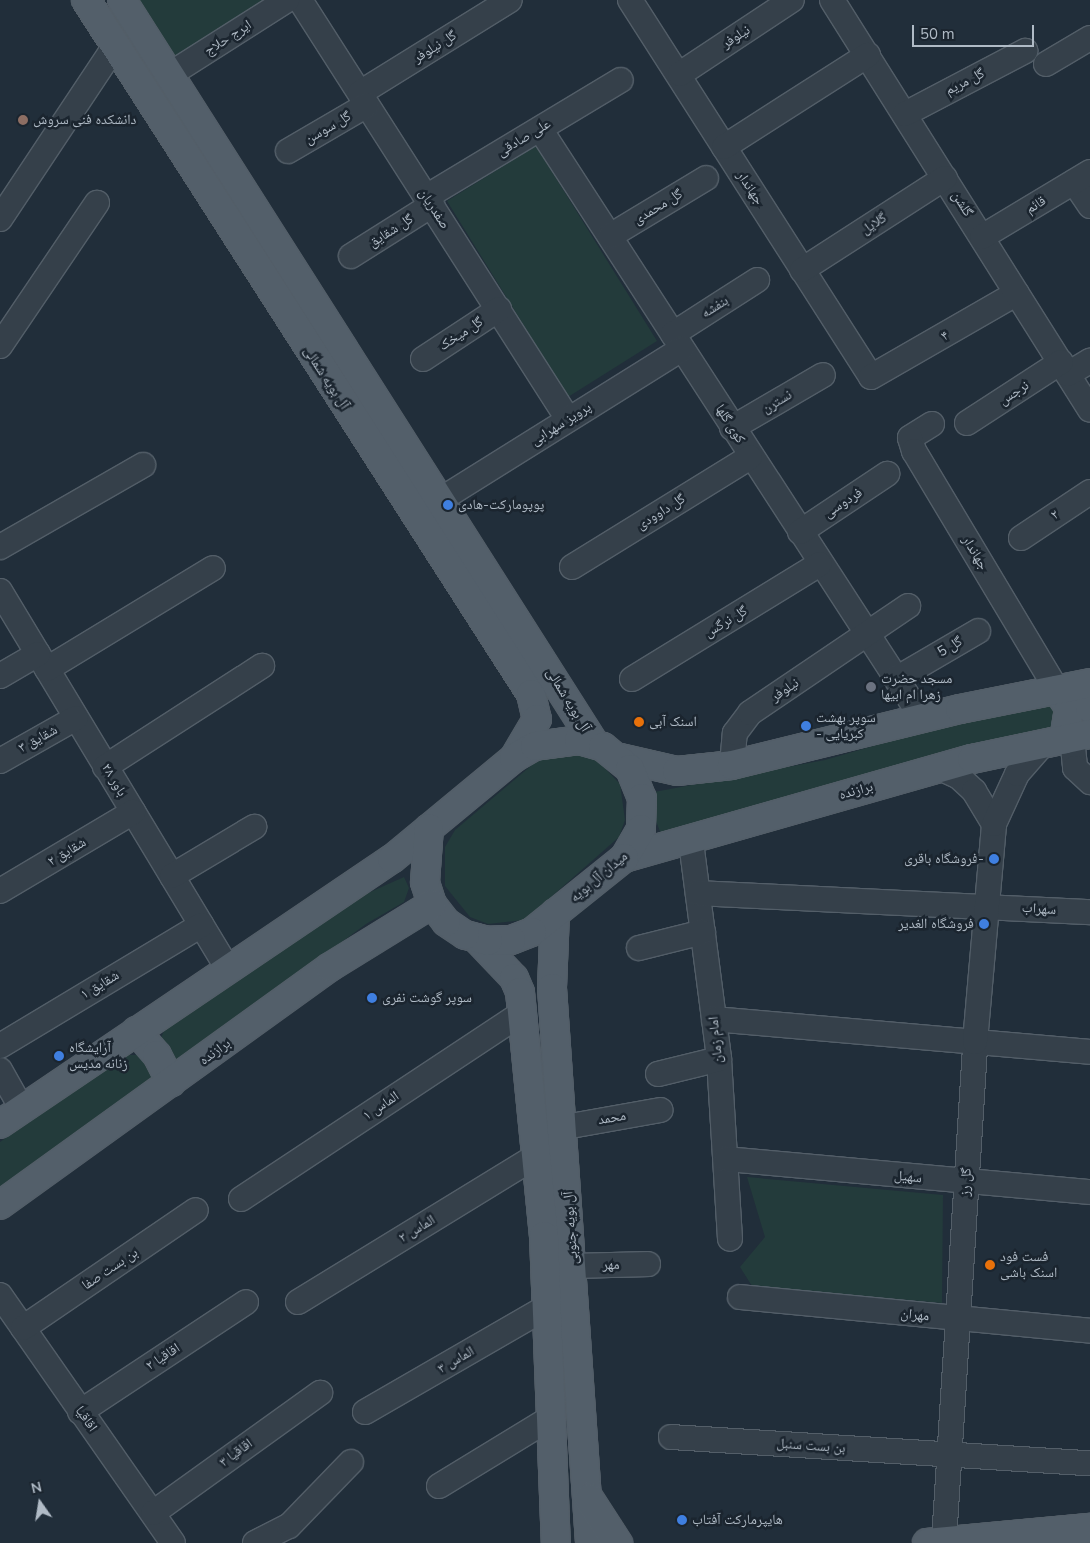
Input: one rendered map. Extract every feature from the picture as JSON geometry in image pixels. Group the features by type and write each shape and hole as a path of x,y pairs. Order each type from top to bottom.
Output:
{"main road":[{"name":"آل بویه شمالی","path":"86,0 274,297 531,694 537,719 514,758"},
{"name":"آل بویه شمالی","path":"122,0 594,743"},
{"path":"620,758 677,772 732,765 922,718 1090,683"},
{"path":"1057,690 1069,708 1067,739"},
{"path":"1090,699 1090,708"},
{"name":"برازنده","path":"624,858 691,842 940,768 1067,739"},
{"name":"میدان آل بویه","path":"551,741 594,743 620,758 638,783 643,814 635,844 624,858 532,932 510,940 476,938 446,922 432,904 425,882 429,828 514,758 551,741"},
{"path":"11,1117 227,968 392,859 429,828"},
{"name":"برازنده","path":"0,1205 330,967 432,904"},
{"name":"آل بویه جنوبی","path":"555,913 552,988 565,1127 590,1543"},
{"name":"آل بویه جنوبی","path":"476,938 514,978 522,1013 536,1156 547,1307 556,1543"},
{"path":"136,1031 157,1055 171,1083"},
{"path":"586,1494 618,1543"},
{"path":"936,1542 1009,1539 1081,1533"}],"street":[{"name":"ایرج حلاج","path":"170,75 287,0"},
{"name":"صفدریان","path":"300,0 568,419"},
{"name":"گل نیلوفر","path":"364,99 510,0"},
{"name":"جهاندار","path":"630,0 680,74 724,147 871,377"},
{"name":"نیلوفر","path":"680,74 792,0"},
{"name":"گلشن","path":"838,2 868,55 1090,409"},
{"path":"1046,64 1090,38"},
{"path":"0,219 115,46"},
{"name":"گل مریم","path":"905,114 1025,51"},
{"path":"724,147 868,55"},
{"name":"علی صادقی","path":"429,201 540,129 621,80"},
{"name":"گل سوسن","path":"288,151 364,99"},
{"name":"کوی گلها","path":"540,129 820,564 922,718"},
{"path":"1082,177 1090,206"},
{"name":"قائم","path":"982,237 1082,177"},
{"name":"گل محمدی","path":"610,236 706,178"},
{"name":"گلایل","path":"802,270 945,178"},
{"name":"گل شقایق","path":"351,256 429,201"},
{"path":"0,346 97,203"},
{"name":"بنفشه","path":"677,341 757,280"},
{"path":"274,297 301,283"},
{"name":"۴","path":"871,377 1017,293"},
{"name":"گل میخک","path":"423,360 499,310"},
{"name":"پرویز سهرابی","path":"440,500 568,419 677,341"},
{"name":"نرجس","path":"967,423 1064,368 1090,361"},
{"name":"نسترن","path":"732,428 823,375"},
{"name":"جهاندار","path":"932,424 910,438 914,451 1057,690"},
{"name":"گل داوودی","path":"572,567 750,456"},
{"path":"0,547 142,465"},
{"name":"فردوسی","path":"800,532 887,474"},
{"name":"۲","path":"1021,538 1090,492"},
{"name":"گل نرگس","path":"632,679 820,564"},
{"path":"0,676 42,661 213,568"},
{"name":"باور ۲۸","path":"0,592 227,968"},
{"path":"867,634 908,606"},
{"name":"گل 5","path":"896,679 978,631"},
{"name":"نیلوفر","path":"732,765 735,734 750,713 867,634"},
{"path":"106,766 262,666"},
{"name":"شقایق ۳","path":"0,760 76,718"},
{"path":"1067,739 1075,768 1090,782"},
{"name":"گل رز","path":"936,1542 950,1454 975,1042 994,824 1017,774 1067,739"},
{"path":"940,768 959,777 974,791 994,824"},
{"name":"شقایق ۲","path":"0,891 133,812"},
{"path":"172,876 254,827"},
{"name":"امام زمان","path":"691,842 718,1059 730,1239"},
{"name":"سهراب","path":"698,893 1090,912"},
{"name":"شقایق ۱","path":"0,1046 201,925"},
{"path":"639,948 703,932"},
{"name":"الماس ۱","path":"241,1199 522,1013"},
{"path":"714,1019 1090,1052"},
{"path":"658,1074 718,1059"},
{"path":"0,1070 11,1117"},
{"name":"محمد","path":"565,1127 660,1110"},
{"name":"الماس ۲","path":"298,1302 536,1156"},
{"name":"سهیل","path":"726,1159 966,1183 1090,1192"},
{"name":"بن بست صفا","path":"23,1328 196,1210"},
{"name":"مهر","path":"574,1266 648,1264"},
{"name":"اقاقیا","path":"0,1295 173,1543"},
{"name":"مهران","path":"740,1297 1090,1331"},
{"name":"اقاقیا ۲","path":"80,1412 246,1302"},
{"name":"الماس ۳","path":"366,1412 547,1307"},
{"name":"اقاقیا ۳","path":"152,1514 320,1393"},
{"path":"440,1486 552,1417"},
{"name":"بن بست سنبل","path":"671,1437 1090,1463"},
{"path":"255,1543 288,1526 351,1462"}],"green space":[{"path":"138,0 273,0 174,58"},
{"path":"536,146 657,341 568,397 447,201"},
{"path":"1053,703 1058,728 663,839 654,816 654,792 825,760 952,723"},
{"path":"578,752 595,758 620,784 625,820 619,837 525,920 488,924 470,917 445,886 445,847 455,830 539,759"},
{"path":"404,877 409,888 404,902 366,924 181,1062 165,1054 159,1043 165,1028 359,897"},
{"path":"127,1055 140,1055 150,1068 153,1083 0,1190 0,1142"},
{"path":"747,1177 943,1195 942,1303 752,1286 740,1267 765,1237"}],"place":[{"name":"دانشکده فنی سروش","path":"23,120"},
{"name":"پوپومارکت-هادی","path":"448,505"},
{"name":"مسجد حضرت زهرا ام ابیها","path":"871,687"},
{"name":"اسنک آبی","path":"639,722"},
{"name":"سوپر بهشت - کبریایی","path":"806,726"},
{"name":"فروشگاه باقری-","path":"994,859"},
{"name":"فروشگاه الغدیر","path":"984,924"},
{"name":"سوپر گوشت نفری","path":"372,998"},
{"name":"آرایشگاه زنانه مدیس","path":"59,1056"},
{"name":"فست فود اسنک باشی","path":"990,1265"},
{"name":"هایپرمارکت آفتاب","path":"682,1520"}]}
